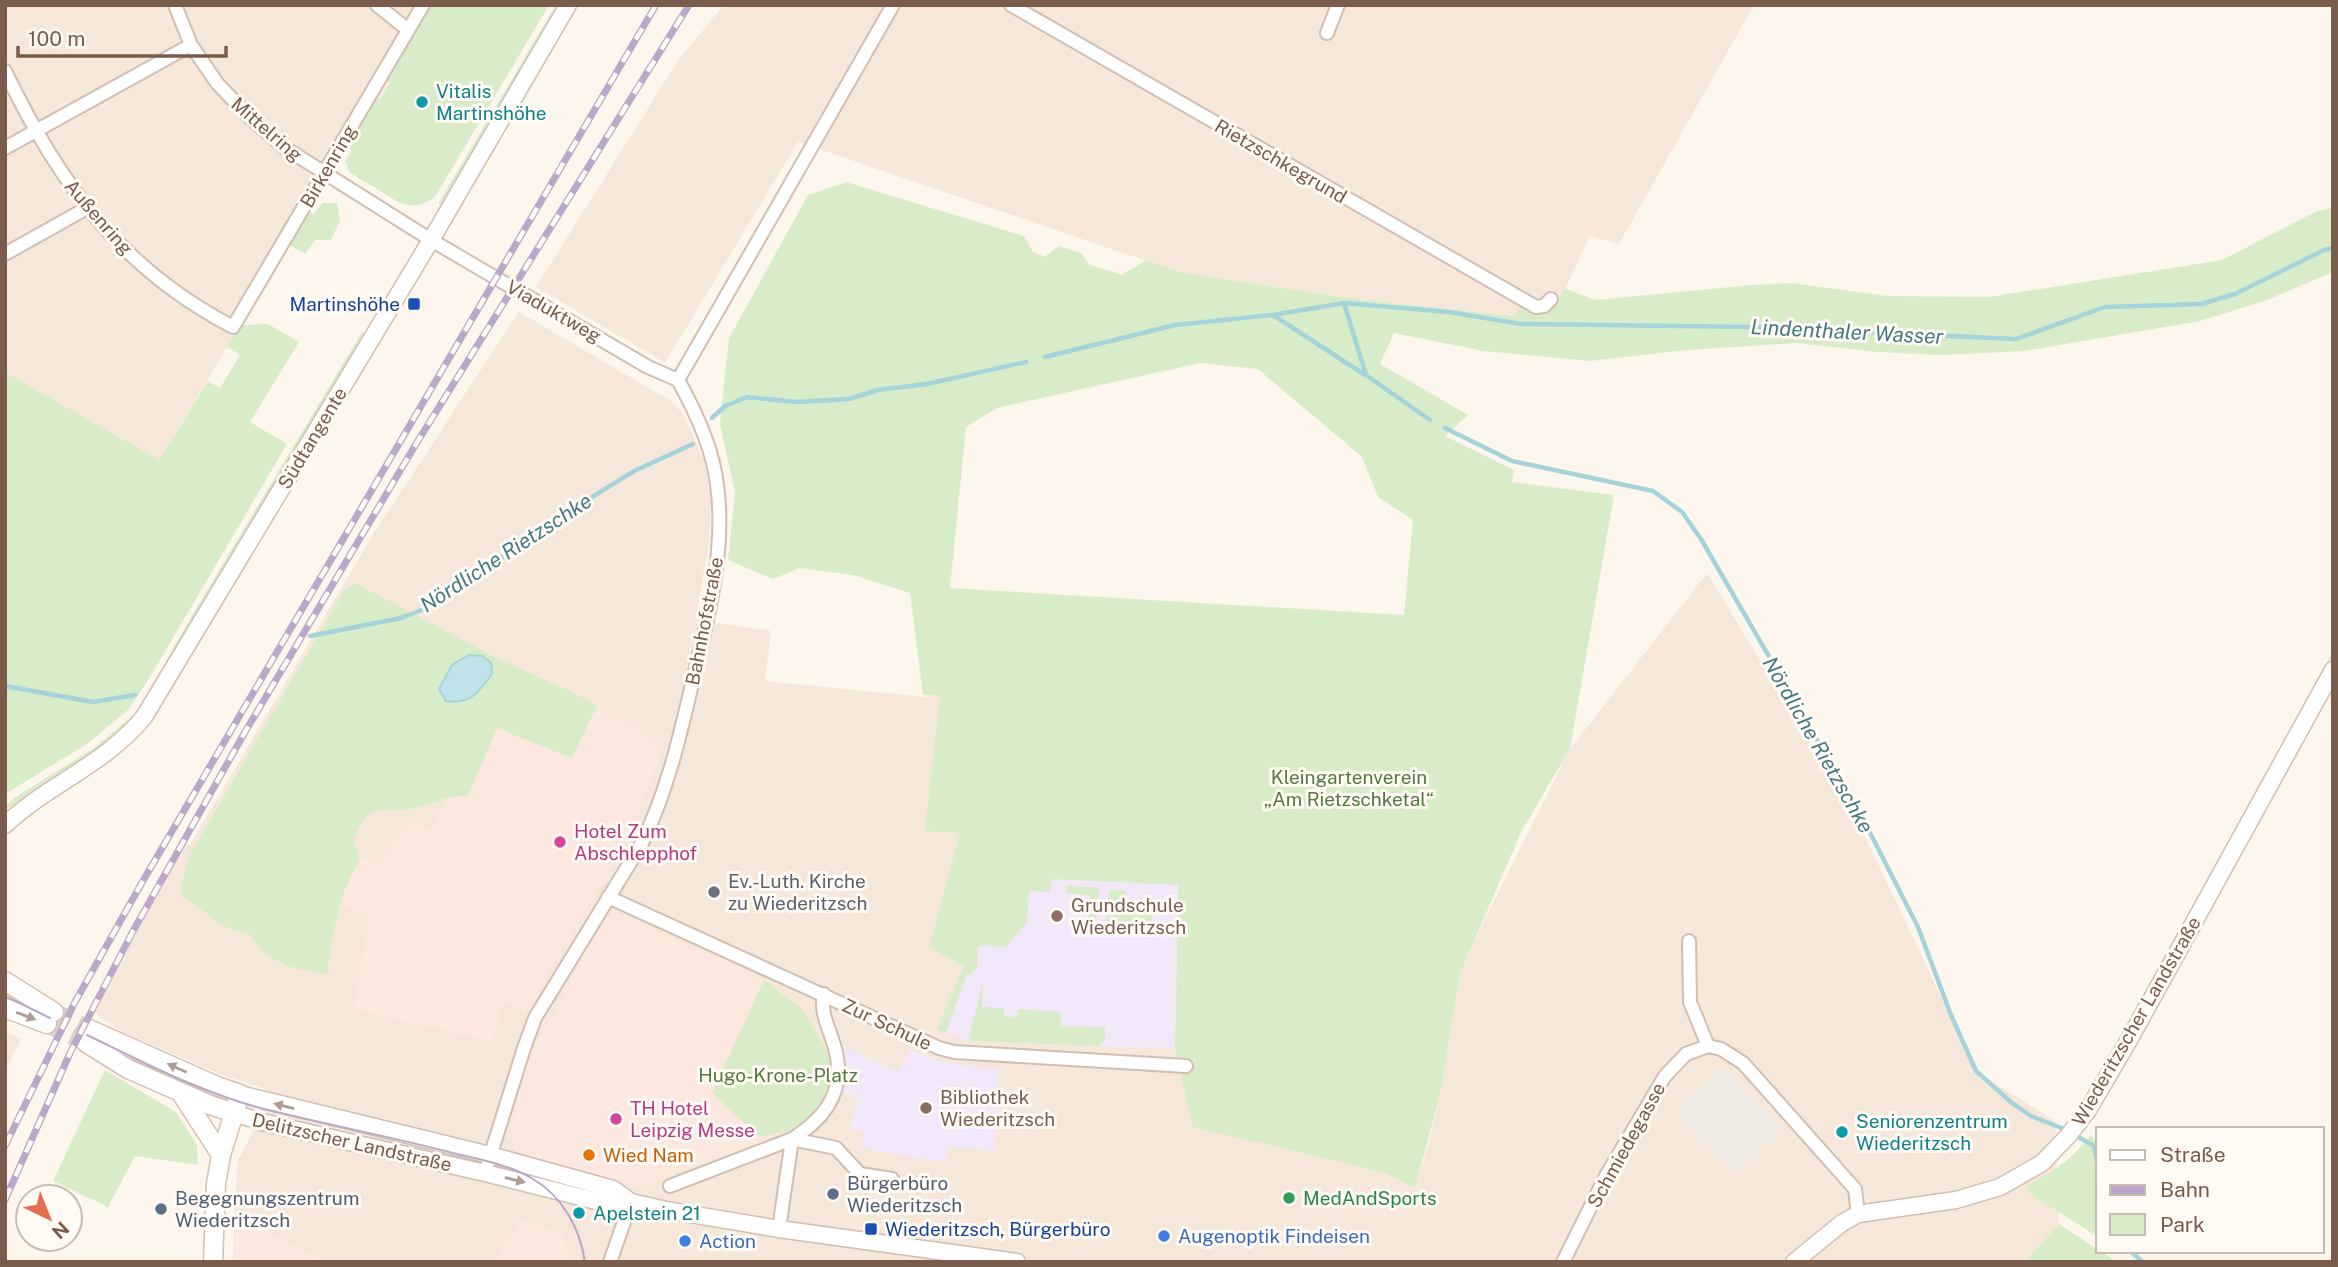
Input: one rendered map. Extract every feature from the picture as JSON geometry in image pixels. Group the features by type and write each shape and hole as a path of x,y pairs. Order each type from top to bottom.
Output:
{"main road":[{"path":"5,981 51,1018 5,1008"},
{"name":"Delitzscher Landstraße","path":"234,1113 128,1069 87,1035 240,1094"},
{"path":"181,1093 221,1155"},
{"path":"213,1262 216,1184 221,1155 240,1094"}],"street":[{"name":"Mittelring","path":"175,5 191,45 217,83 249,117 285,149 431,240"},
{"path":"377,5 408,30"},
{"name":"Birkenring","path":"233,327 423,5"},
{"path":"678,380 892,5"},
{"name":"Rietzschkegrund","path":"1011,5 1536,307 1544,306 1550,299"},
{"path":"1327,33 1338,5"},
{"name":"Südtangente","path":"5,825 112,750 135,728 155,700 431,240 564,6"},
{"path":"5,148 191,45"},
{"name":"Außenring","path":"5,71 59,171 87,208 120,245 167,286 201,310 233,327"},
{"path":"5,254 87,208"},
{"name":"Viaduktweg","path":"431,240 648,366 678,380"},
{"name":"Bahnhofstraße","path":"485,1173 536,1018 652,823 670,773 700,653 717,566 718,485 712,456 678,380"},
{"name":"Wiederitzscher Landstraße","path":"1794,1262 1858,1213 1956,1200 2000,1188 2042,1163 2068,1136 2088,1110 2128,1042 2333,670"},
{"name":"Zur Schule","path":"608,898 939,1048 954,1052 1186,1066"},
{"path":"1689,941 1690,1002 1707,1046 1721,1049 1743,1063 1856,1189 1858,1213"},
{"path":"670,1186 792,1139 814,1126 834,1096 840,1072 822,1005 824,994"},
{"name":"Schmiedegasse","path":"1563,1262 1606,1176 1665,1076 1686,1054 1707,1046"},
{"name":"Delitzscher Landstraße","path":"240,1094 490,1155 613,1189 631,1202"},
{"name":"Delitzscher Landstraße","path":"234,1113 262,1122 604,1203 631,1202 779,1228 1017,1262"},
{"path":"792,1139 836,1148 860,1174 892,1179"},
{"path":"779,1228 792,1139"},
{"path":"610,1262 631,1202"}],"shaded area":[{"path":"5,5 431,5 387,79 390,81 379,99 376,97 159,461 10,375 5,369"},
{"path":"724,5 1754,5 1619,244 1590,236 1559,302 1549,311 1536,313 1521,306 1515,316 1347,298 1179,272 798,142 665,363 536,287 679,59"},
{"path":"519,312 671,401 684,415 704,461 711,501 709,544 696,619 771,631 765,681 925,697 940,695 1183,843 1178,859 1175,1049 1383,1172 1415,1188 1441,1091 1460,974 1485,919 1570,749 1707,573 1859,824 1977,1072 2055,1121 2059,1224 2024,1262 571,1262 569,1253 521,1219 496,1262 324,1262 271,1234 233,1224 238,1160 250,1138 265,1089 222,1075 120,1031 96,1012 185,844 190,845 375,531"},
{"path":"597,706 645,735 660,751 649,787 623,848 525,1011 504,1004 492,1042 353,1010 370,913 338,907 347,881 362,856 375,864 416,822 430,829 449,796 497,728 572,758"},
{"name":"Grundschule Wiederitzsch","path":"960,832 1178,859 1174,1049 968,1041 937,1029 964,965 929,947"},
{"path":"618,914 764,980 713,1093 759,1137 756,1142 641,1187 515,1152 512,1143 511,1127 531,1056 561,1003 589,942 606,917"},
{"path":"5,1031 21,1039 5,1071"},
{"path":"840,1045 898,1072 911,1049 940,1062 999,1069 994,1151 948,1146 945,1163 861,1148 865,1132 849,1128 858,1098 841,1092 848,1076"},
{"path":"1723,1067 1782,1131 1735,1175 1675,1111"},
{"path":"521,1219 563,1235 571,1262 496,1262"},
{"path":"233,1224 271,1234 324,1262 233,1262"}],"green space":[{"path":"431,5 549,5 435,197 422,204 408,205 398,202 349,172 345,161 352,150 347,147 376,97 380,99 390,82 387,80"},
{"path":"553,10 552,19 440,206 439,202"},
{"name":"Kleingartenverein „Am Rietzschketal“","path":"846,182 1024,236 1033,252 1044,257 1059,246 1081,253 1090,265 1122,275 1146,260 1179,272 1347,298 1514,316 1521,306 1543,312 1553,308 1564,288 1595,300 1791,283 1887,296 1989,297 2222,260 2317,211 2333,208 2333,272 2267,300 2200,321 2025,351 1941,355 1878,352 1796,343 1687,350 1590,361 1484,351 1394,333 1380,364 1468,415 1445,436 1514,470 1512,482 1614,495 1570,749 1521,832 1460,974 1441,1091 1415,1188 1383,1172 1193,1127 1175,1049 1178,885 1051,879 1050,892 1029,891 1027,922 1006,947 978,946 977,969 966,977 947,1030 945,1033 937,1029 964,966 929,947 960,833 925,831 940,696 923,695 910,593 853,575 800,568 773,579 728,560 735,493 720,423 729,338 808,195","holes":["1200,363 1258,369 1362,457 1378,497 1413,520 1404,615 950,588 966,427 997,408"]},
{"path":"323,203 337,203 340,220 331,240 315,240 305,254 288,244 308,211 313,214"},
{"path":"268,324 299,342 250,422 287,444 128,710 87,744 5,794 5,369 10,375 159,460 208,381 220,388 240,355 227,347 240,325"},
{"path":"362,332 365,333 158,681 191,617"},
{"path":"355,583 495,657 597,706 572,758 497,728 468,796 448,798 408,809 380,810 366,818 353,842 360,859 341,901 327,974 303,970 273,959 256,944 249,933 220,923 186,899 182,894 182,887 187,860 345,589"},
{"path":"2333,651 2333,661 2080,1115 2076,1112 2175,939"},
{"path":"137,712 91,754 5,811 5,806 14,798 94,748"},
{"path":"1067,885 1099,888 1096,928 1087,927 1090,896 1066,893"},
{"path":"1109,890 1126,891 1129,905 1152,906 1153,925 1106,923"},
{"name":"Hugo-Krone-Platz","path":"764,980 803,1010 825,1047 832,1077 819,1108 807,1121 795,1129 759,1137 712,1093"},
{"path":"983,982 982,1007 1004,1008 1004,1016 1017,1017 1018,1009 1061,1012 1061,1026 1105,1027 1105,1040 1099,1046 968,1041"},
{"path":"105,1070 176,1112 197,1145 198,1165 135,1156 108,1207 84,1196 84,1183 53,1181"},
{"path":"2091,1135 2096,1141 2096,1236 2029,1193 2028,1185 2047,1175 2077,1151"},
{"path":"2059,1224 2096,1248 2096,1253 2103,1253 2117,1262 2024,1262"}],"water":[{"path":"469,655 482,656 491,663 492,674 478,692 468,699 446,701 439,689 452,665"}],"waterway":[{"name":"Lindenthaler Wasser","path":"1045,357 1175,325 1273,315 1344,303 1449,312 1521,324 1753,327 2016,339 2105,307 2201,304 2235,294 2333,248"},
{"name":"Nördliche Rietzschke","path":"1344,303 1366,375 1430,420"},
{"name":"Nördliche Rietzschke","path":"1273,315 1365,375"},
{"name":"Nördliche Rietzschke","path":"712,418 725,406 747,397 796,402 849,399 878,390 927,384 1026,362"},
{"name":"Nördliche Rietzschke","path":"1445,428 1512,461 1653,491 1682,512 1701,539 1863,819 1918,927 1951,1015 1976,1071 2031,1116 2064,1129 2094,1146 2096,1156"},
{"name":"Nördliche Rietzschke","path":"310,636 401,618 432,606 568,512 634,471 693,444"},
{"name":"Nördliche Rietzschke","path":"5,686 93,702 135,695"},
{"name":"Nördliche Rietzschke","path":"2132,1253 2143,1262"}],"tunnel":[{"path":"54,1012 89,1029"},
{"path":"47,1024 85,1042"}],"tram line":[{"path":"5,996 50,1018"},
{"path":"87,1035 218,1095 288,1115 486,1161 524,1174 553,1194 568,1214 579,1237 585,1262"}],"railway":[{"path":"5,1146 75,1002 144,879 656,5"},
{"path":"5,1200 70,1053 132,933 245,732 416,444 689,5"}],"place":[{"name":"Vitalis Martinshöhe","path":"422,102"},
{"name":"Martinshöhe","path":"414,304"},
{"name":"Hotel Zum Abschlepphof","path":"560,842"},
{"name":"Ev.-Luth. Kirche zu Wiederitzsch","path":"714,892"},
{"name":"Grundschule Wiederitzsch","path":"1057,916"},
{"name":"Bibliothek Wiederitzsch","path":"926,1108"},
{"name":"TH Hotel Leipzig Messe","path":"616,1119"},
{"name":"Seniorenzentrum Wiederitzsch","path":"1842,1132"},
{"name":"Wied Nam","path":"589,1155"},
{"name":"Bürgerbüro Wiederitzsch","path":"833,1194"},
{"name":"MedAndSports","path":"1289,1198"},
{"name":"Begegnungszentrum Wiederitzsch","path":"161,1209"},
{"name":"Apelstein 21","path":"579,1213"},
{"name":"Wiederitzsch, Bürgerbüro","path":"871,1229"},
{"name":"Augenoptik Findeisen","path":"1164,1236"},
{"name":"Action","path":"685,1241"}]}
